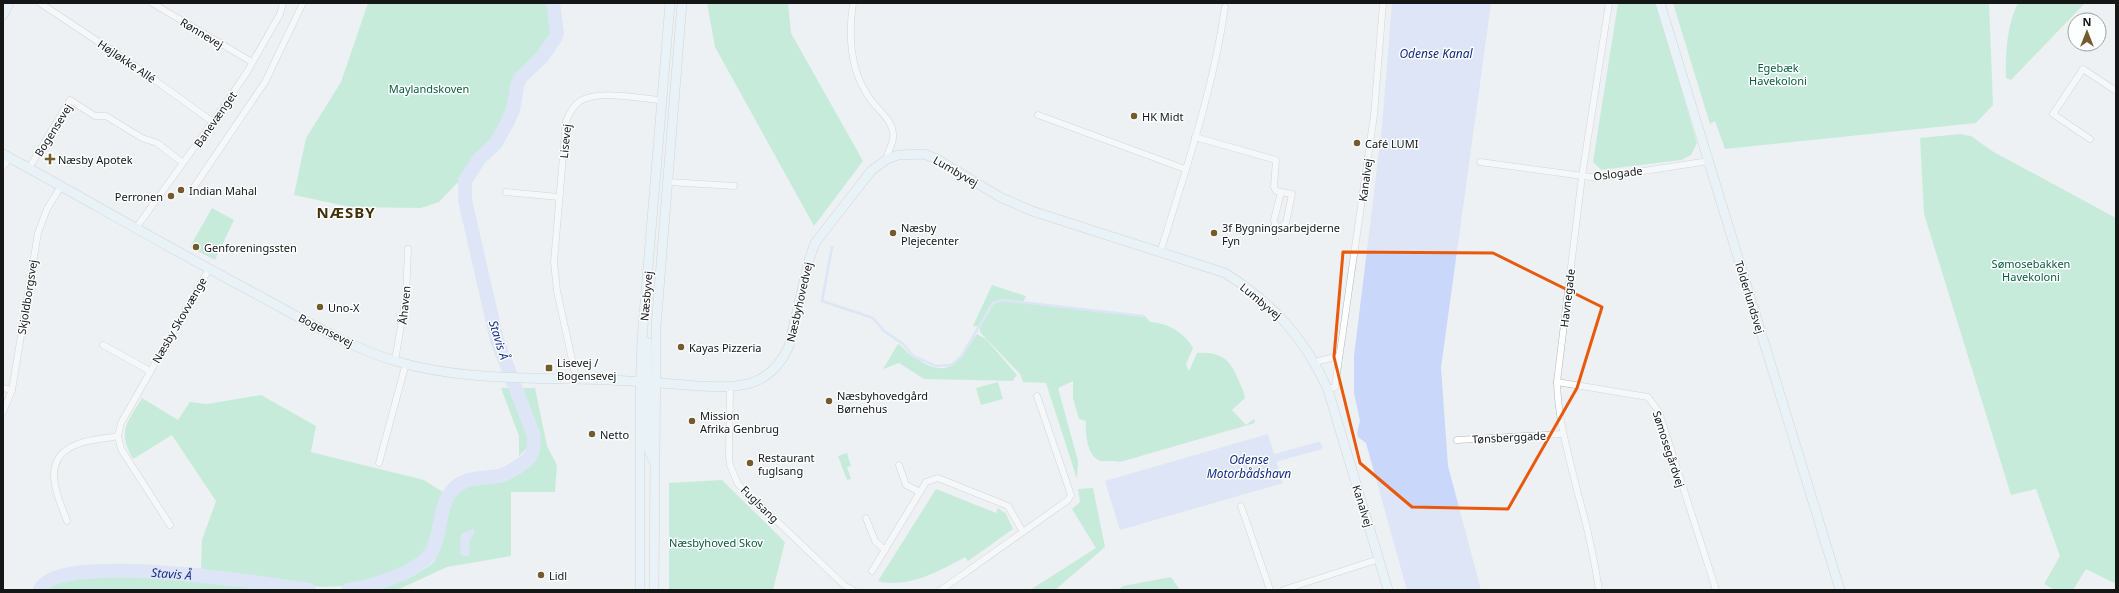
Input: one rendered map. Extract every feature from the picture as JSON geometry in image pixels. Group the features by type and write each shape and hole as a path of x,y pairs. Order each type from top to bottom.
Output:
{"street":[{"path":"3,15 9,3"},
{"name":"Højløkke Allé","path":"40,3 135,66 213,122"},
{"name":"Rønnevej","path":"152,3 252,62"},
{"name":"Banevænget","path":"136,228 213,122 252,62 280,14 283,3"},
{"name":"Banevænget","path":"194,187 265,82 303,3"},
{"name":"Næsbyvej","path":"640,590 640,381 670,3"},
{"name":"Næsbyvej","path":"654,590 656,327 682,3"},
{"path":"853,3 850,36 851,55 861,85 890,123 893,133 892,144 887,153 887,160"},
{"name":"Kanalvej","path":"1383,3 1374,115 1335,387 1328,390 1388,590"},
{"name":"Havnegade","path":"1599,590 1587,529 1562,434 1557,382 1582,176 1609,3"},
{"name":"Tolderlundsvej","path":"1660,3 1840,590"},
{"path":"1160,253 1195,137 1221,34 1225,7"},
{"path":"2090,139 2053,114 2083,69 2116,91"},
{"name":"Lisevej","path":"576,378 557,291 554,262 566,121 571,110 578,102 599,95 662,100"},
{"name":"Bogensevej","path":"29,168 70,100 95,116 106,116 142,138 157,143 183,163"},
{"path":"1038,115 1185,169"},
{"path":"1195,137 1276,160 1274,187 1276,191 1292,194 1286,223 1282,227 1275,225 1274,220 1281,192"},
{"name":"Lumbyvej","path":"887,160 898,155 924,154 937,159 1000,197 1032,211 1225,273 1251,289 1290,327 1316,362 1328,390"},
{"name":"Bogensevej","path":"3,166 6,156 209,269 346,342 396,361 458,374 576,378 656,383"},
{"name":"Næsbyhovedvej","path":"656,383 730,388 747,385 760,380 770,373 784,356 789,346 808,260 816,243 871,171 887,160"},
{"name":"Oslogade","path":"1480,162 1598,178 1709,161"},
{"path":"668,182 734,186"},
{"name":"Skjoldborgsvej","path":"3,412 12,390 38,233 47,209 61,186"},
{"path":"506,192 559,197"},
{"name":"Åhaven","path":"396,361 406,296 408,249"},
{"name":"Næsby Skovvænge","path":"118,436 121,423 209,269"},
{"path":"645,310 647,376 656,383"},
{"name":"Næsby Skovvænge","path":"103,345 150,371"},
{"path":"1316,362 1339,356"},
{"path":"379,463 406,363"},
{"path":"640,381 647,388 647,445 655,465"},
{"name":"Sømosegårdvej","path":"1557,382 1648,397 1659,412 1716,590"},
{"path":"3,388 12,390"},
{"name":"Fuglsang","path":"730,388 729,456 733,475 738,484 844,585 854,590"},
{"path":"941,590 1068,500 1071,495 1038,396"},
{"name":"Tønsberggade","path":"1457,440 1562,434"},
{"path":"67,521 54,488 54,467 67,450 78,444 118,436 121,449 170,525"},
{"path":"899,465 906,485 920,492"},
{"path":"872,571 926,482 938,478 1008,506 1023,532"},
{"path":"1241,506 1270,590"},
{"path":"866,518 875,541 885,550"},
{"path":"1283,590 1379,559"}],"highlighted area":[{"path":"1343,252 1493,253 1602,307 1577,388 1508,509 1412,507 1360,463 1334,357"}],"green space":[{"name":"Maylandskoven","path":"368,3 553,3 557,33 555,38 542,57 520,78 517,86 513,110 496,143 479,159 465,181 457,183 439,202 421,208 350,207 294,195 306,138 341,82"},
{"path":"707,3 788,3 791,33 863,161 814,226 715,47"},
{"path":"1618,3 1656,3 1697,143 1691,155 1681,160 1601,170 1593,162"},
{"name":"Egebæk Havekoloni","path":"1673,3 1989,3 1993,105 1976,123 1725,149 1715,121 1710,124"},
{"path":"2018,3 2085,3 2076,12 2067,12 2067,22 2011,80 2006,78 2006,50 2014,11"},
{"name":"Sømosebakken Havekoloni","path":"1960,134 1971,136 1992,151 2116,218 2116,584 2086,569 2073,590 2055,590 2044,584 2060,556 2036,489 2011,495 1924,214 1920,138"},
{"path":"212,208 234,220 215,260 190,247"},
{"path":"992,285 1026,296 1023,303 1145,316 1150,322 1163,324 1175,329 1185,337 1193,348 1186,364 1189,371 1197,353 1207,353 1221,356 1231,365 1238,378 1245,398 1232,410 1246,425 1254,419 1255,423 1120,462 1101,461 1096,459 1090,450 1086,431 1086,421 1079,419 1073,398 1073,381 1058,388 1078,461 1077,479 1046,383 1023,382 1020,374 980,332 980,327 973,326"},
{"path":"977,334 986,339 1017,375 1013,380 1015,381 924,379 899,363 883,369 898,344 910,355 925,364 936,368 951,366 957,361"},
{"path":"998,382 1003,399 981,405 976,388"},
{"path":"501,388 510,388 529,434 529,446 519,456 519,436"},
{"path":"518,388 535,388 547,446 557,465 555,492 511,492 511,556 447,567 397,590 363,590 391,583 410,576 427,568 434,562 440,544 448,509 457,490 463,485 475,482 504,481 519,474 531,464 538,450 538,442"},
{"path":"261,395 316,426 311,452 424,480 446,494 434,524 429,547 424,555 405,566 377,577 346,586 321,587 201,569 202,540 216,501 172,435 133,459 128,449 125,434 128,421 142,398 178,420 190,402 207,404"},
{"path":"847,453 851,466 847,467 851,479 847,480 838,456"},
{"name":"Næsbyhoved Skov","path":"722,480 785,542 773,590 669,590 669,483"},
{"path":"1093,488 1105,547 1055,590 1030,590 1096,548 1072,509 1080,502 1078,489"},
{"path":"936,489 996,513 998,508 1006,514 1013,529 968,561 965,557 934,573 912,581 890,583 878,581"},
{"path":"84,576 180,578 275,590 45,590 52,583 57,581"},
{"path":"1171,577 1180,590 1118,590 1123,586"}],"water":[{"name":"Odense Kanal","path":"1392,3 1491,3 1441,368 1448,466 1481,590 1407,590 1366,443 1358,437 1357,433 1360,421 1354,393 1354,356 1382,127"},
{"name":"Odense Motorbådshavn","path":"1268,434 1283,483 1120,530 1105,481"},
{"path":"473,529 475,532 469,542 470,553 468,556 463,556 460,553 461,534"}],"waterway":[{"name":"Stavis Å","path":"348,590 381,582 417,566 426,559 432,551 438,534 443,507 451,491 458,485 468,480 503,475 519,466 532,454 534,447 534,436 497,340 465,200 465,181 479,159 496,143 507,123 513,110 517,86 520,78 542,57 555,38 557,33 553,3"},
{"path":"832,247 822,301 873,318 884,331 903,344 913,356 936,366 951,365 961,357 993,303 1002,300 1143,316"},
{"path":"1275,458 1318,446"},
{"name":"Stavis Å","path":"40,590 55,578 83,572 122,571 211,577 309,590"}],"place":[{"name":"HK Midt","path":"1134,116"},
{"name":"Café LUMI","path":"1357,143"},
{"name":"Næsby Apotek","path":"50,159"},
{"name":"Indian Mahal","path":"181,190"},
{"name":"Perronen","path":"171,196"},
{"name":"Næsby Plejecenter","path":"893,233"},
{"name":"3f Bygningsarbejderne Fyn","path":"1214,233"},
{"name":"Genforeningssten","path":"196,247"},
{"name":"Uno-X","path":"320,307"},
{"name":"Kayas Pizzeria","path":"681,347"},
{"name":"Lisevej / Bogensevej","path":"549,368"},
{"name":"Næsbyhovedgård Børnehus","path":"829,401"},
{"name":"Mission Afrika Genbrug","path":"692,421"},
{"name":"Netto","path":"592,434"},
{"name":"Restaurant fuglsang","path":"750,463"},
{"name":"Lidl","path":"541,575"}],"district":[{"name":"NÆSBY","path":"346,212"}]}
